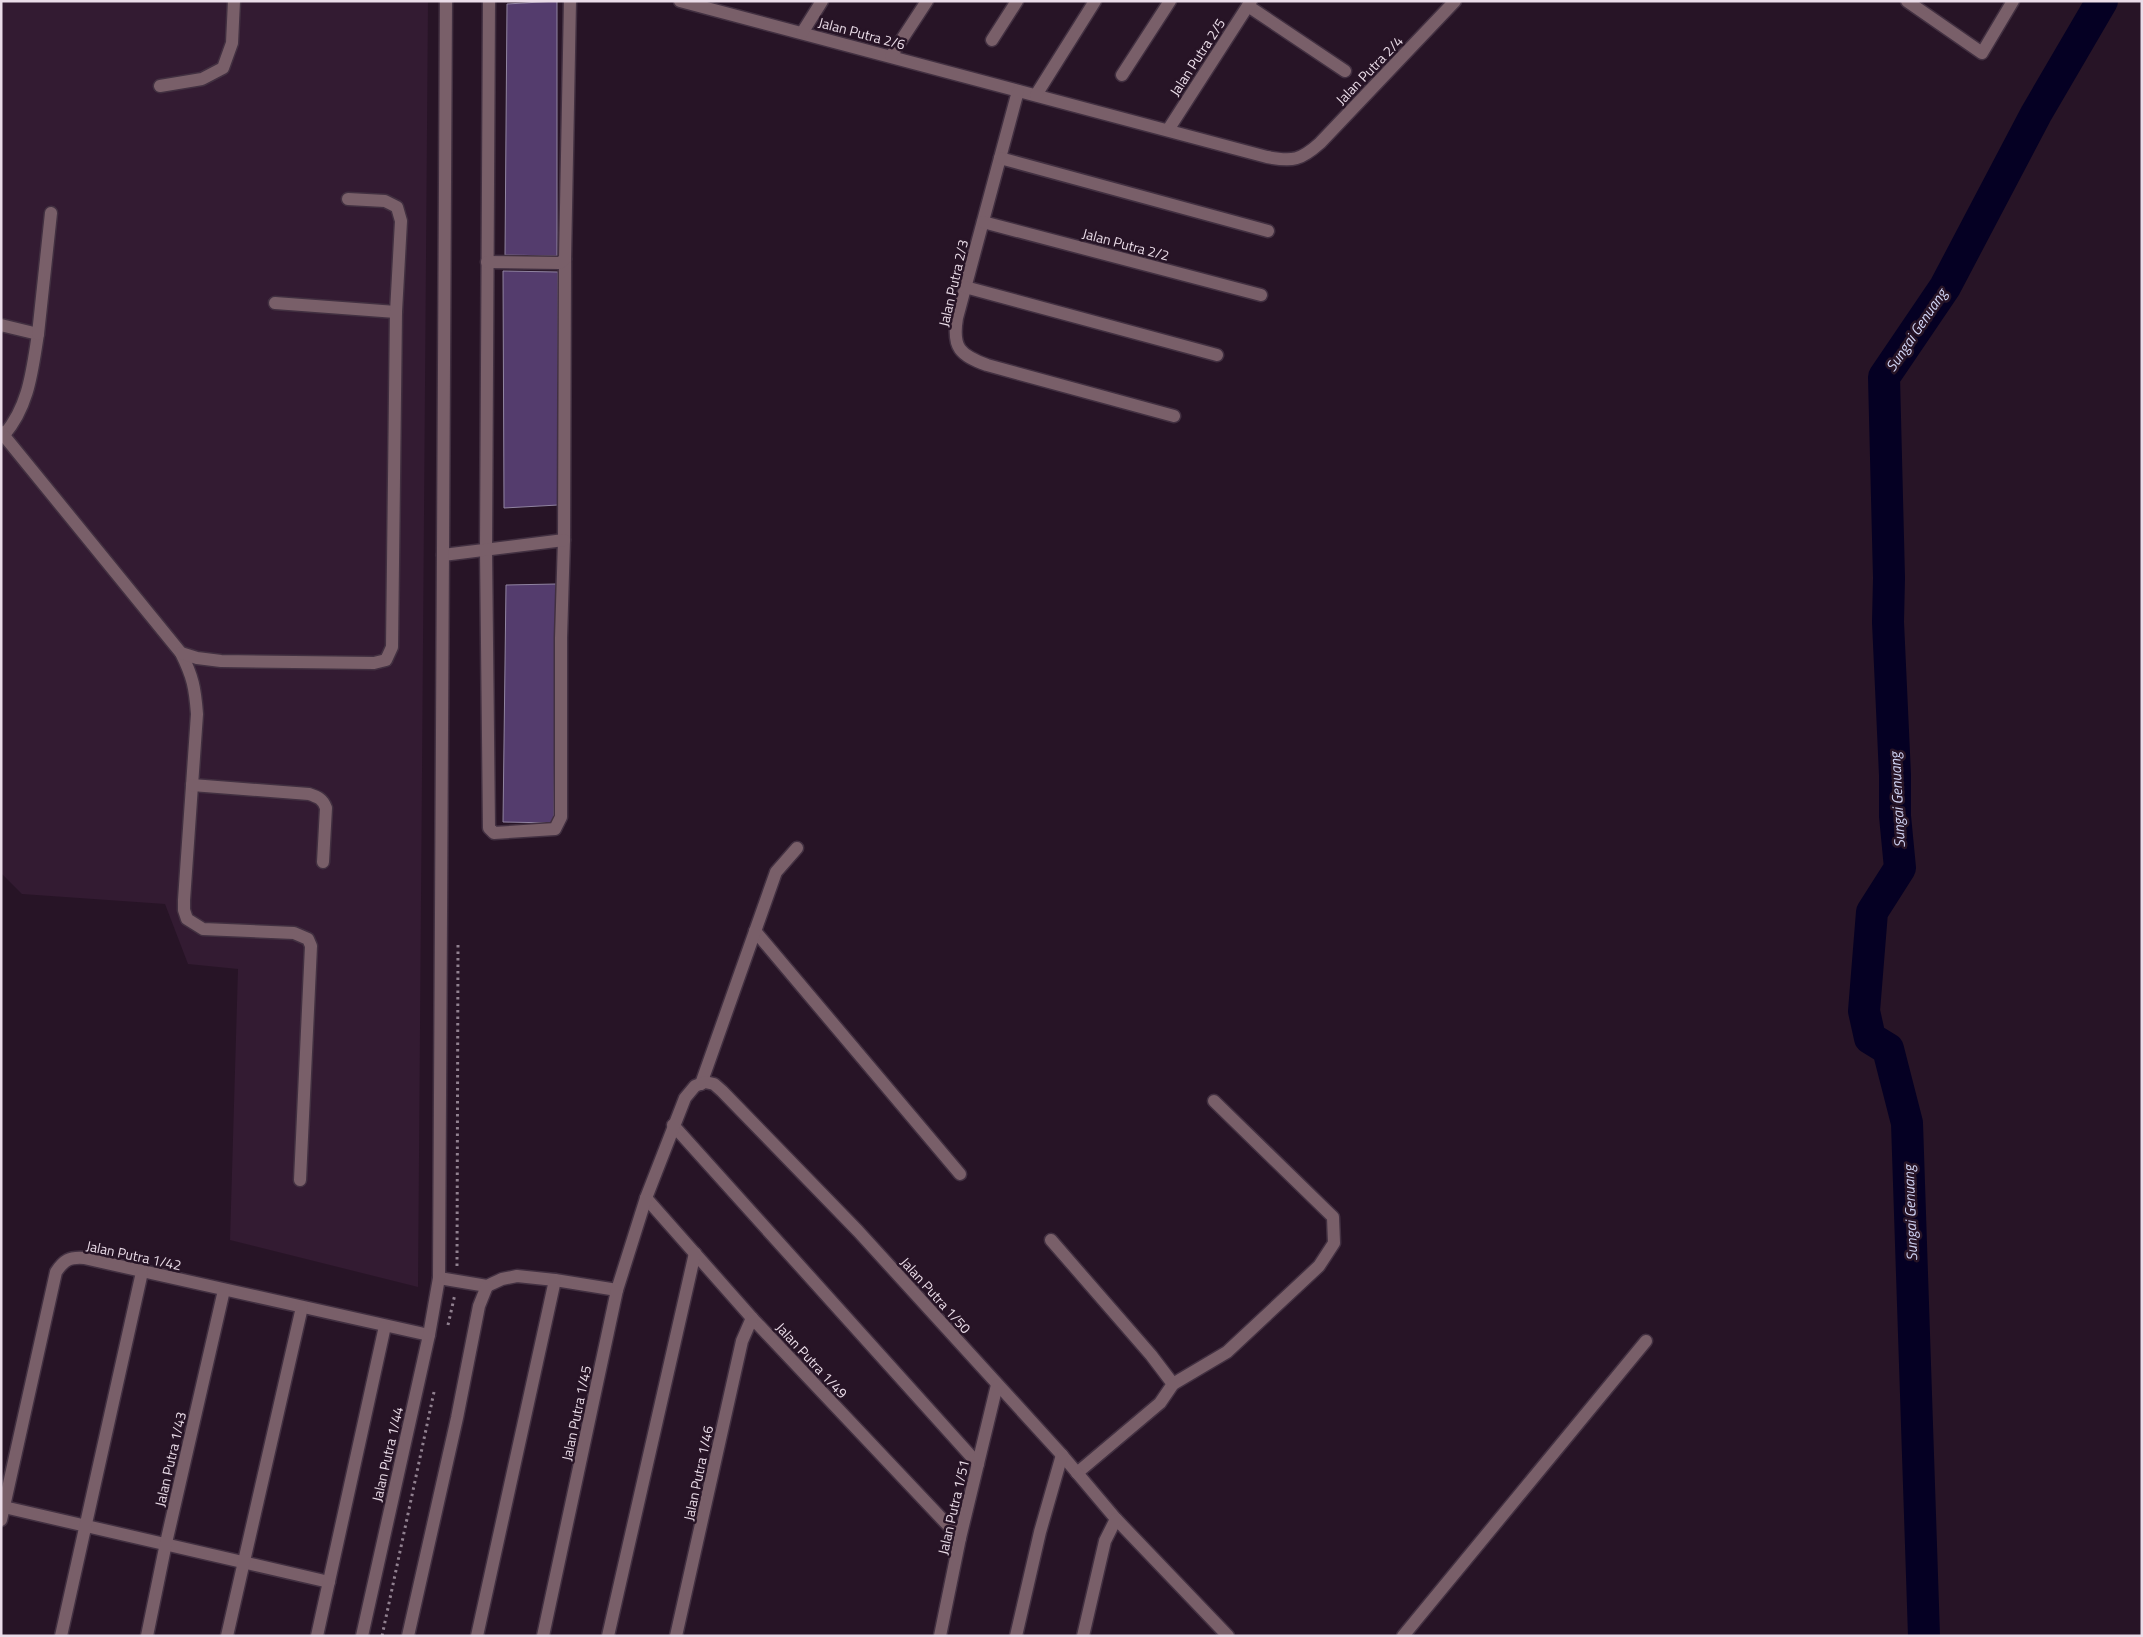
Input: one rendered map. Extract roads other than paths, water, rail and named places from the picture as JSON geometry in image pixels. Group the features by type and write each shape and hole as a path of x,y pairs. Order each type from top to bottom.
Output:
{"street":[{"path":"160,86 202,79 223,68 232,43 234,1"},
{"name":"Jalan Putra 1/44","path":"362,1636 429,1335 439,1278 446,1"},
{"path":"489,1 486,550 489,828 494,834 555,829 560,817 561,638 564,540 565,259 570,1"},
{"name":"Jalan Putra 2/6","path":"680,1 722,6 802,33 1279,159 1296,160 1303,157"},
{"path":"802,33 822,1"},
{"path":"891,56 927,1"},
{"path":"992,40 1017,1"},
{"path":"1036,95 1095,1"},
{"path":"1122,75 1170,1"},
{"name":"Jalan Putra 2/4","path":"1303,157 1320,143 1454,1"},
{"path":"1907,1 1982,53 2013,1"},
{"path":"1249,4 1345,70"},
{"name":"Jalan Putra 2/5","path":"1168,130 1249,4"},
{"name":"Jalan Putra 2/3","path":"1018,91 955,330 959,350 965,356 987,365 1174,416"},
{"path":"1000,158 1268,231"},
{"path":"181,653 197,658 221,661 374,663 386,660 392,647 396,312 401,221 397,207 385,201 348,199"},
{"path":"51,214 38,334 26,397 16,421 2,433 181,653 195,686 197,714 184,900 184,910 187,919 202,929 294,933 308,939 311,946 300,1180"},
{"name":"Jalan Putra 2/2","path":"983,222 1261,295"},
{"path":"487,262 560,263 565,259"},
{"path":"965,287 1217,355"},
{"path":"275,303 396,312"},
{"path":"1,325 38,334"},
{"path":"442,555 564,540"},
{"path":"192,785 309,794 318,797 324,802 326,808 323,862"},
{"path":"646,1198 685,1098 696,1086 701,1084 776,872 797,848"},
{"path":"755,931 960,1174"},
{"name":"Jalan Putra 1/50","path":"701,1084 705,1082 714,1084 722,1091 858,1231 1062,1454 1116,1519 1218,1631 1228,1636"},
{"path":"1077,1473 1160,1404 1173,1384 1227,1352 1319,1266 1334,1243 1332,1217 1214,1101"},
{"path":"673,1125 978,1464"},
{"name":"Jalan Putra 1/49","path":"646,1198 752,1318 960,1538"},
{"name":"Jalan Putra 1/45","path":"543,1636 617,1290 646,1198"},
{"path":"1051,1240 1173,1384"},
{"path":"608,1636 695,1253"},
{"name":"Jalan Putra 1/42","path":"3,1514 56,1272 63,1261 72,1258 142,1272 429,1335"},
{"path":"61,1636 142,1272"},
{"path":"439,1278 487,1286 502,1279 517,1276 617,1290"},
{"path":"477,1636 555,1280"},
{"path":"408,1636 480,1306 487,1286"},
{"name":"Jalan Putra 1/43","path":"147,1636 166,1543 224,1290"},
{"path":"227,1636 302,1307"},
{"name":"Jalan Putra 1/46","path":"676,1636 742,1341 752,1318"},
{"name":"Jalan Putra 1/44","path":"317,1636 384,1326"},
{"path":"1403,1636 1646,1341"},
{"name":"Jalan Putra 1/51","path":"940,1636 960,1538 998,1385"},
{"path":"1016,1636 1040,1532 1062,1454"},
{"path":"3,1514 86,1525 329,1582"},
{"path":"1083,1636 1105,1541 1116,1519"}],"waterway":[{"name":"Sungai Genuang","path":"1924,1636 1907,1123 1888,1049 1870,1038 1864,1011 1872,912 1900,868 1895,816 1888,622 1889,578 1884,377 1945,287 2036,114 2102,1"}]}
